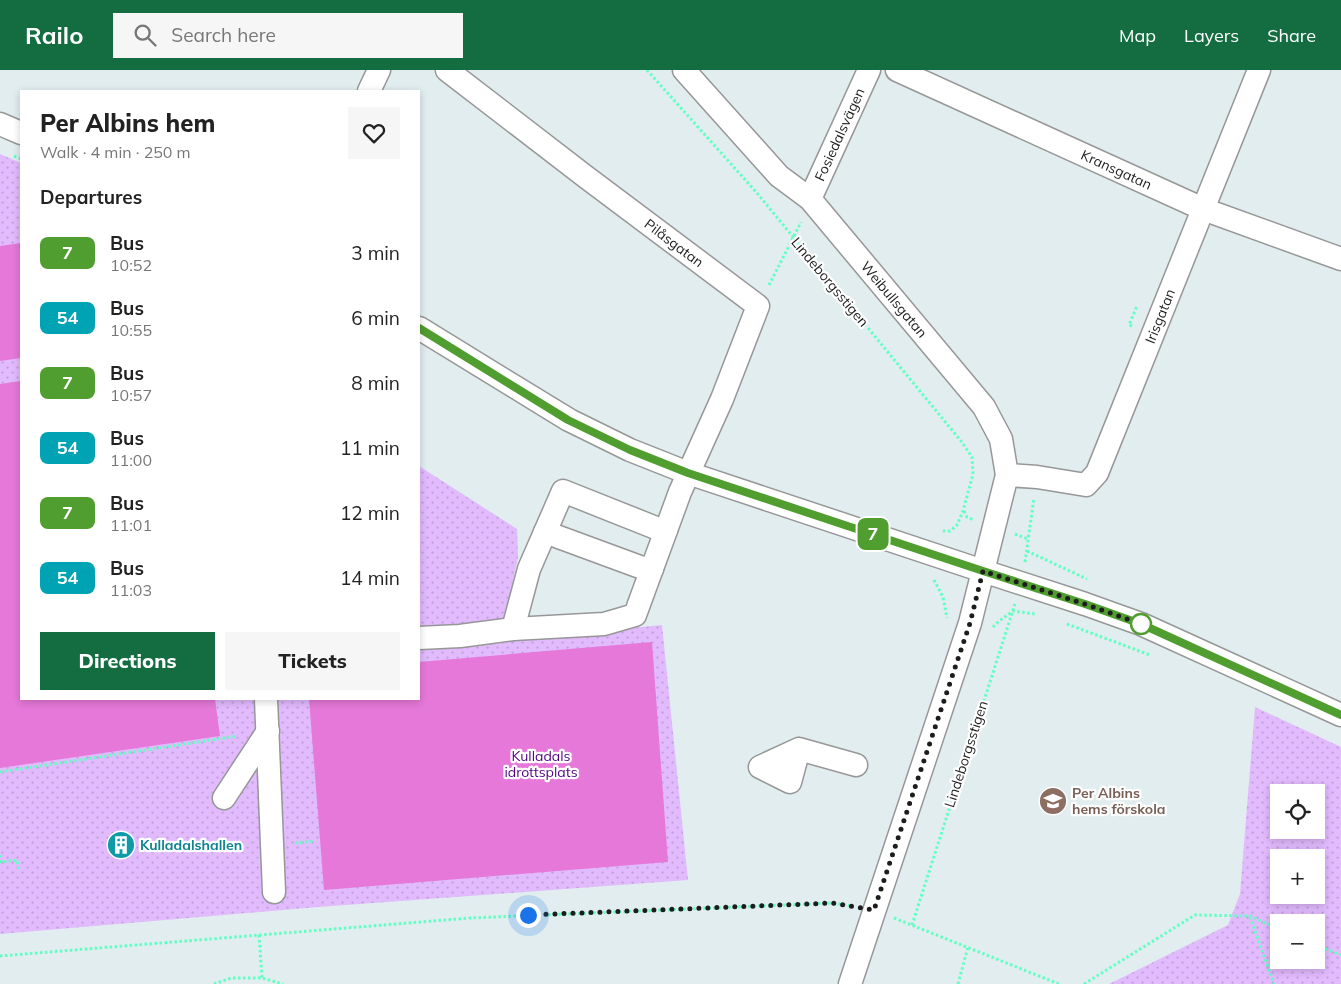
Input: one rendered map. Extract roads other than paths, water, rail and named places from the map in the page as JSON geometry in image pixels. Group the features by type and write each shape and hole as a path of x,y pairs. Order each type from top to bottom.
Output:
{"street":[{"path":"369,90 379,70"},
{"name":"Pilåsgatan","path":"447,70 758,306 722,399 688,473"},
{"name":"Weibullsgatan","path":"684,70 780,176 810,199 984,407 1001,439 1006,475 970,623 850,984"},
{"name":"Fosiedalsvägen","path":"810,199 869,70"},
{"name":"Kransgatan","path":"897,70 1203,209 1341,259"},
{"name":"Irisgatan","path":"1006,475 1037,477 1086,485 1097,473 1259,70"},
{"path":"0,124 20,133"},
{"path":"420,329 568,420 630,450 688,473 1141,624 1341,715"},
{"path":"420,638 460,636 513,628 604,624 635,615 688,473"},
{"path":"513,628 529,569 563,491 656,528 666,530"},
{"path":"545,532 640,567 652,569"},
{"path":"266,700 274,892"},
{"path":"224,798 268,731"},
{"path":"799,749 856,765"}],"place":[{"name":"Per Albins hems förskola","path":"1053,801"},
{"name":"Kulladalshallen","path":"121,845"}],"park label":[{"name":"Kulladals idrottsplats","path":"541,764"}]}
